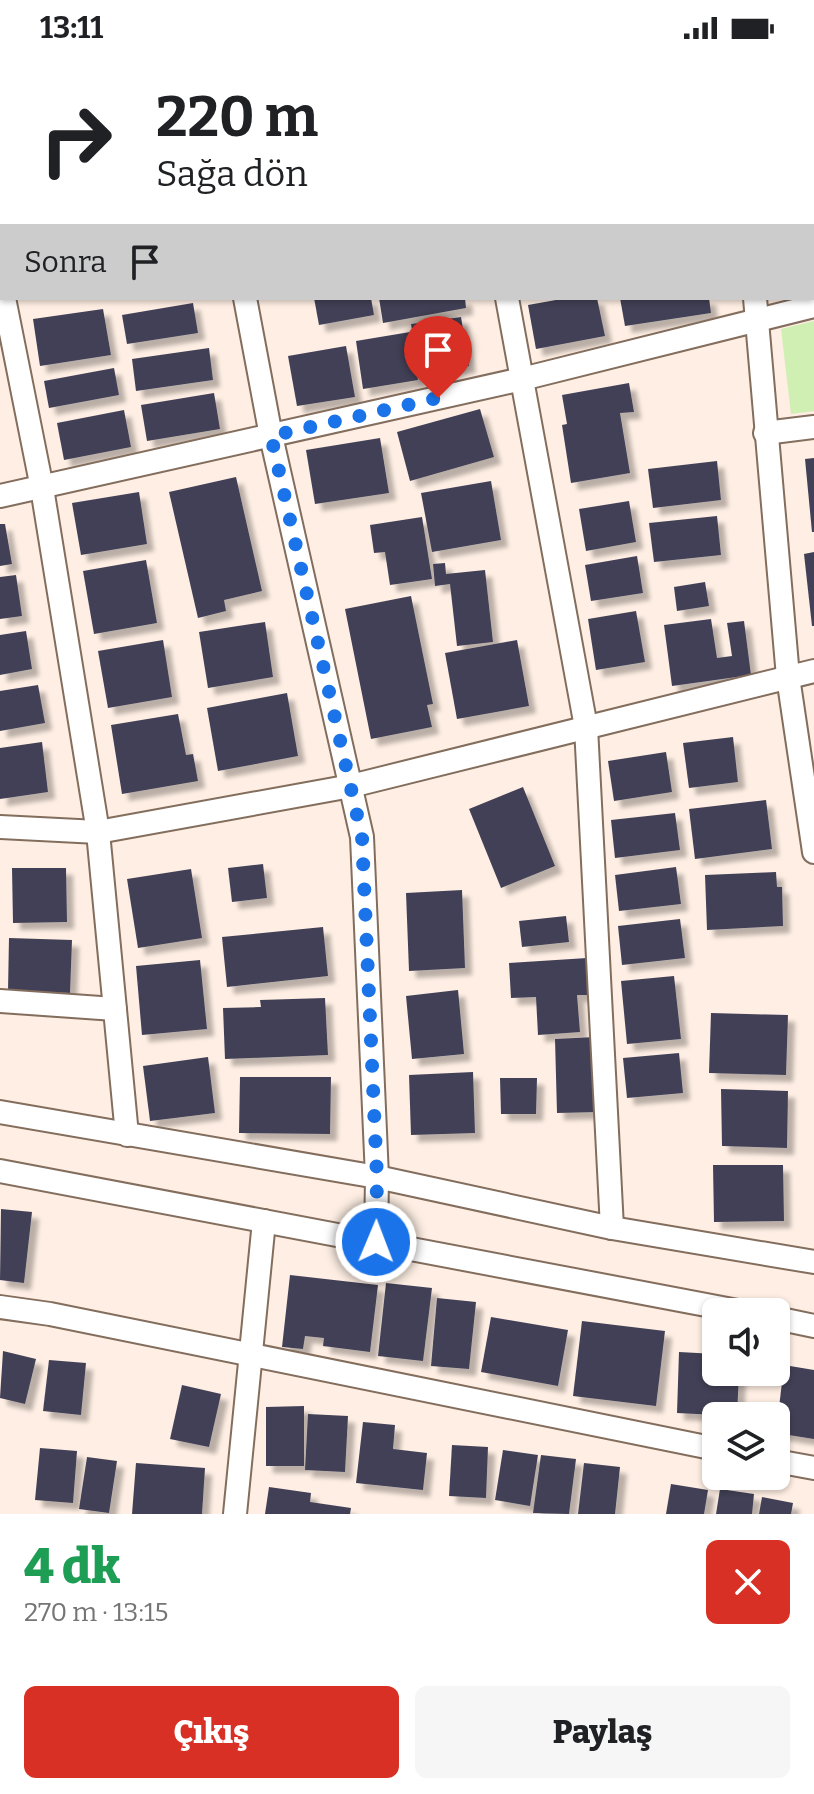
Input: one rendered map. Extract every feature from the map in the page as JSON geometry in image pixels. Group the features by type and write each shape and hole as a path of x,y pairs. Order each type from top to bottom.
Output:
{"street":[{"path":"4,300 42,488 98,832 127,1135"},
{"path":"245,300 271,436 362,837 377,1177 376,1242"},
{"path":"507,300 586,727 612,1228"},
{"path":"0,496 522,379 756,309 814,306"},
{"path":"756,309 788,677 814,852"},
{"path":"765,433 814,427"},
{"path":"0,827 98,832 351,786 814,671"},
{"path":"0,1001 115,1009"},
{"path":"0,1112 377,1177 612,1228 814,1262"},
{"path":"0,1171 702,1304"},
{"path":"235,1514 264,1221"},
{"path":"0,1307 50,1314 702,1446"},
{"path":"790,1321 814,1326"},
{"path":"790,1464 814,1468"}],"green space":[{"path":"814,321 814,411 791,414 781,329"}],"building":[{"path":"314,300 371,300 374,315 319,325"},
{"path":"379,300 465,300 466,308 383,323"},
{"path":"556,300 597,300 605,336 536,349 528,305"},
{"path":"620,300 709,300 711,313 625,326"},
{"path":"193,303 198,333 127,344 122,315"},
{"path":"103,309 111,355 40,366 33,319"},
{"path":"461,317 469,366 419,374 411,324"},
{"path":"410,332 418,380 363,389 356,341"},
{"path":"346,346 355,397 297,406 288,356"},
{"path":"209,348 213,380 136,391 132,359"},
{"path":"114,368 119,395 49,408 44,381"},
{"path":"629,383 634,412 620,413 630,473 571,483 562,425 567,424 562,395"},
{"path":"214,393 220,429 147,441 141,405"},
{"path":"480,409 494,457 410,481 397,432"},
{"path":"124,410 131,447 64,460 57,423"},
{"path":"380,438 389,493 315,504 306,450"},
{"path":"814,458 814,532 812,532 805,459"},
{"path":"717,461 721,500 653,508 648,469"},
{"path":"236,477 262,591 224,600 226,611 198,618 169,492"},
{"path":"491,481 501,540 432,552 421,493"},
{"path":"139,492 147,544 81,555 72,503"},
{"path":"629,501 636,542 586,551 579,509"},
{"path":"717,516 721,555 654,562 649,523"},
{"path":"422,517 432,579 390,585 385,552 374,553 370,525"},
{"path":"0,524 5,524 12,564 0,566"},
{"path":"814,552 814,626 812,626 804,554"},
{"path":"637,556 643,593 591,601 585,565"},
{"path":"146,560 157,623 94,634 83,571"},
{"path":"445,563 446,574 485,570 493,642 457,646 450,584 435,586 433,564"},
{"path":"16,575 22,616 0,619 0,577"},
{"path":"705,582 709,606 677,611 674,587"},
{"path":"411,596 433,704 427,705 432,727 371,739 345,609"},
{"path":"636,611 645,662 596,670 588,619"},
{"path":"711,619 717,658 732,656 727,623 744,621 751,675 672,686 664,625"},
{"path":"265,622 273,677 208,688 199,632"},
{"path":"26,631 32,669 0,675 0,635"},
{"path":"163,640 172,697 108,708 98,651"},
{"path":"517,640 529,706 457,719 445,653"},
{"path":"38,685 45,723 0,731 0,691"},
{"path":"287,693 298,756 218,771 207,708"},
{"path":"178,714 186,755 193,754 198,781 122,794 111,725"},
{"path":"733,737 738,782 689,788 683,743"},
{"path":"42,742 48,792 0,799 0,748"},
{"path":"666,752 672,792 614,801 608,761"},
{"path":"523,787 555,866 501,888 469,809"},
{"path":"766,800 772,849 695,859 689,809"},
{"path":"675,813 680,850 615,858 611,820"},
{"path":"263,864 267,898 232,902 228,868"},
{"path":"676,867 681,904 619,911 615,875"},
{"path":"12,868 66,868 67,922 13,923"},
{"path":"191,869 202,938 138,948 127,879"},
{"path":"776,872 777,887 782,887 783,926 707,930 705,875"},
{"path":"462,890 465,968 409,971 406,893"},
{"path":"566,916 569,942 522,947 519,921"},
{"path":"680,919 685,958 622,965 618,926"},
{"path":"323,927 328,976 227,987 222,937"},
{"path":"9,938 72,940 70,993 8,991"},
{"path":"587,958 589,995 577,995 580,1032 538,1035 536,997 511,998 509,963"},
{"path":"200,960 207,1029 142,1035 136,966"},
{"path":"674,976 681,1039 627,1044 621,981"},
{"path":"458,990 464,1054 412,1059 406,996"},
{"path":"325,998 328,1055 225,1059 223,1008 261,1007 260,1000"},
{"path":"711,1013 788,1015 786,1075 709,1073"},
{"path":"595,1037 597,1112 557,1113 555,1039"},
{"path":"679,1053 683,1093 627,1098 623,1058"},
{"path":"208,1057 215,1113 150,1121 143,1066"},
{"path":"473,1072 475,1133 411,1135 409,1075"},
{"path":"240,1077 331,1077 330,1134 239,1133"},
{"path":"500,1078 537,1078 536,1114 501,1114"},
{"path":"721,1089 788,1091 787,1148 722,1146"},
{"path":"713,1165 783,1165 784,1221 714,1222"},
{"path":"1,1209 32,1212 24,1283 0,1280"},
{"path":"290,1275 378,1285 370,1352 323,1346 324,1338 305,1336 303,1349 282,1347"},
{"path":"386,1283 432,1288 423,1361 378,1356"},
{"path":"437,1298 476,1302 469,1369 431,1366"},
{"path":"491,1317 568,1330 558,1386 481,1372"},
{"path":"582,1321 665,1331 656,1406 573,1396"},
{"path":"3,1351 36,1359 25,1404 0,1398"},
{"path":"679,1352 702,1353 702,1386 738,1386 738,1402 702,1402 702,1414 677,1413"},
{"path":"49,1360 86,1363 81,1415 43,1411"},
{"path":"790,1366 814,1370 814,1439 790,1435 790,1402 780,1402 782,1386 790,1386"},
{"path":"182,1385 221,1394 209,1447 170,1439"},
{"path":"304,1406 304,1466 266,1466 266,1407"},
{"path":"308,1414 348,1416 345,1472 305,1470"},
{"path":"363,1422 395,1425 393,1449 427,1453 423,1490 356,1483"},
{"path":"452,1445 488,1447 486,1498 449,1496"},
{"path":"40,1448 77,1451 73,1503 35,1500"},
{"path":"503,1450 538,1455 530,1506 495,1500"},
{"path":"541,1455 576,1459 569,1514 533,1513"},
{"path":"87,1457 117,1461 109,1513 79,1509"},
{"path":"136,1463 205,1468 202,1514 132,1514"},
{"path":"584,1463 620,1467 615,1514 578,1514"},
{"path":"671,1484 708,1490 704,1514 666,1514"},
{"path":"269,1487 311,1493 310,1502 351,1508 350,1514 265,1514"},
{"path":"720,1490 754,1494 752,1514 716,1514"},
{"path":"762,1497 793,1503 791,1514 759,1514"}],"route":[{"path":"376,1242 377,1177 362,837 271,436 438,398"}]}
